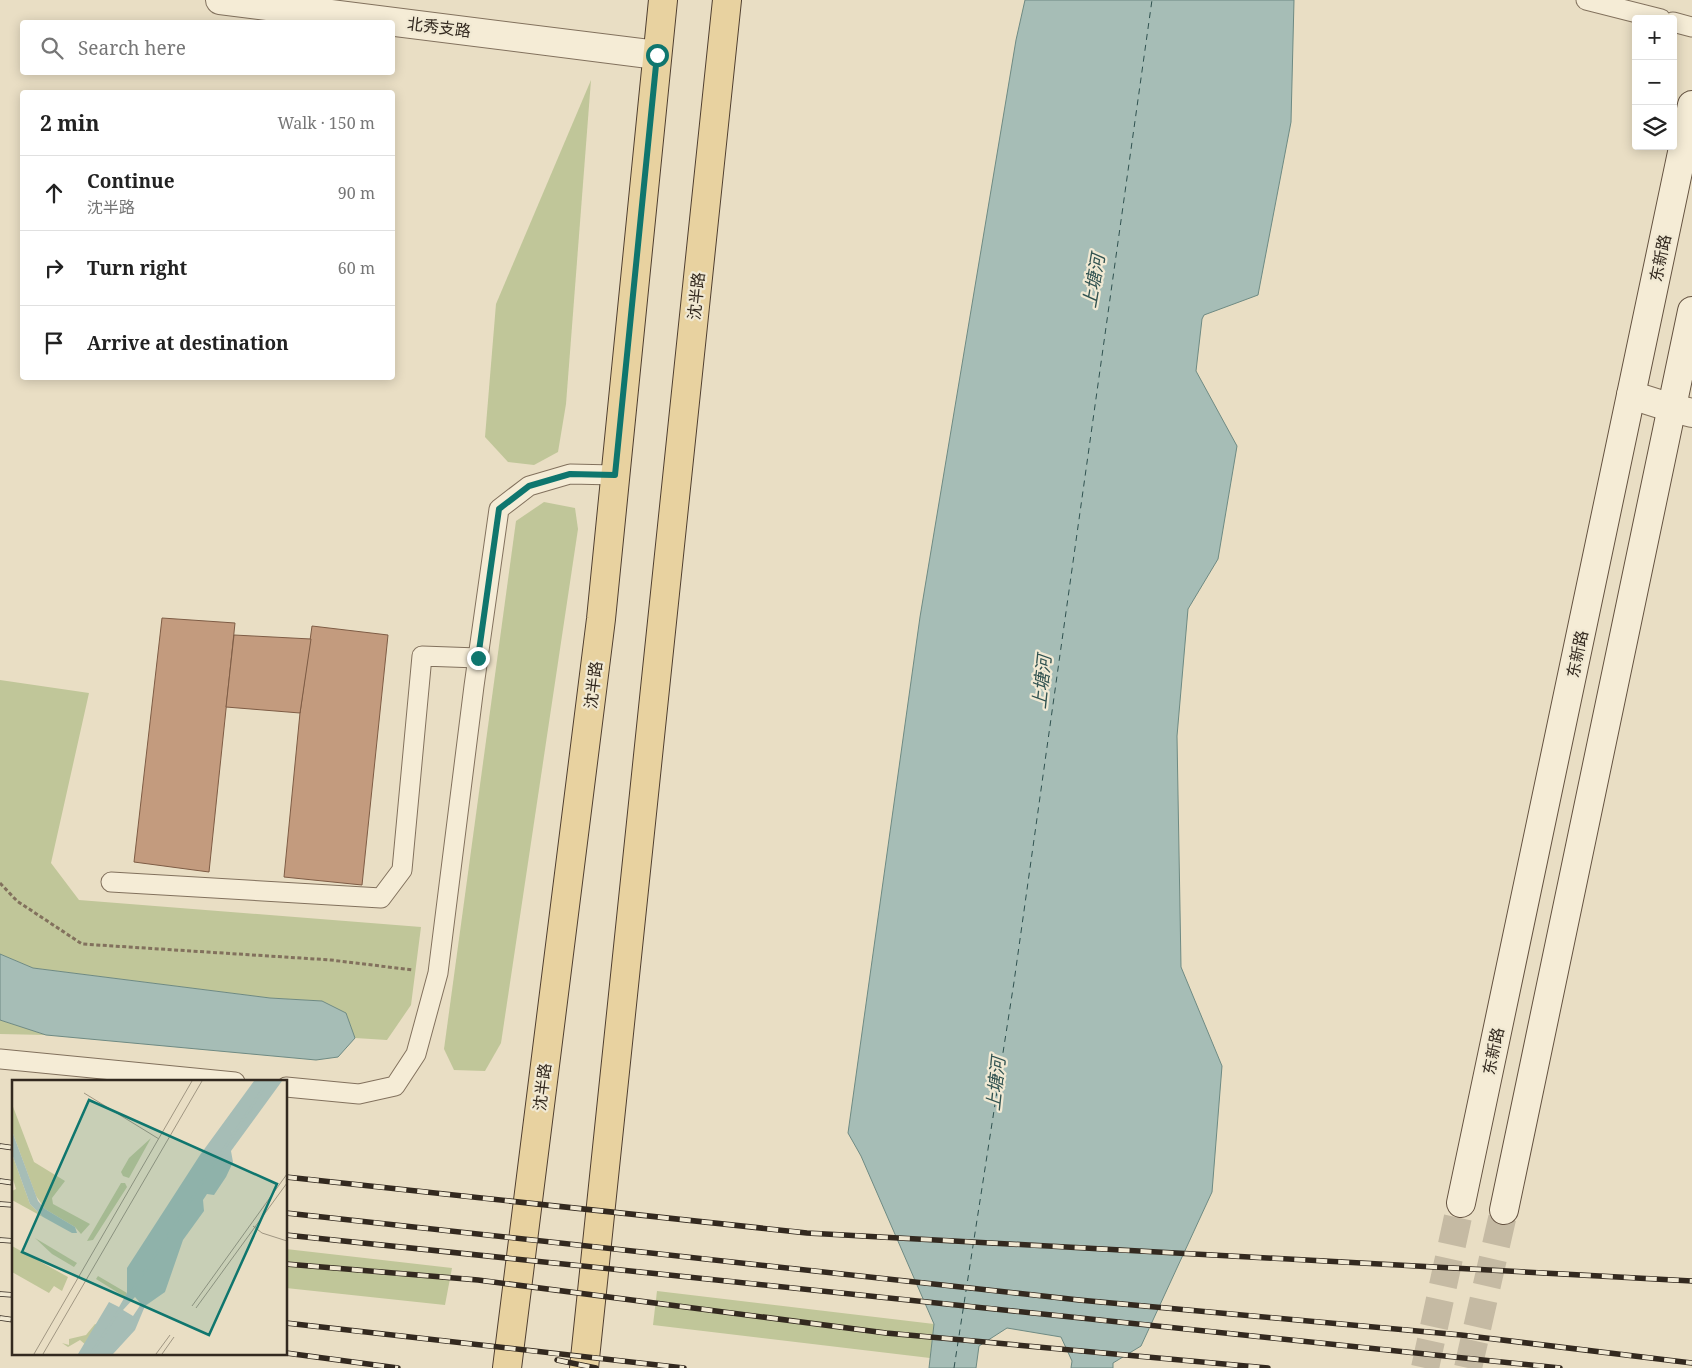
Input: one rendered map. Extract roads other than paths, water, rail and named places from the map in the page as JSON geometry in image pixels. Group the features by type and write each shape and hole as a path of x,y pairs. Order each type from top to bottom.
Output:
{"main road":[{"name":"北秀支路","path":"220,0 379,20"},
{"name":"沈半路","path":"507,1368 601,619 663,0"},
{"name":"沈半路","path":"584,1368 727,0"},
{"name":"北秀支路","path":"395,22 657,55"},
{"name":"东新路","path":"1461,1203 1692,105"},
{"path":"1504,1210 1682,410 1692,310"},
{"path":"1631,395 1682,410"}],"lane":[{"path":"1586,0 1645,15"},
{"path":"1677,23 1692,27"},
{"path":"288,1087 359,1094 395,1086 416,1054 438,973 499,509 529,486 570,474 615,475"},
{"path":"111,882 381,898 402,870 422,656 478,658"},
{"path":"0,1059 215,1080"}],"water":[{"name":"上塘河","path":"1025,0 1294,0 1291,122 1258,295 1204,315 1196,371 1237,446 1218,559 1188,609 1177,736 1181,967 1222,1066 1212,1192 1141,1346 1113,1363 1113,1368 1071,1368 1072,1361 1061,1337 1007,1328 979,1346 976,1368 929,1368 934,1324 861,1156 848,1133 920,617 1016,40"},
{"path":"0,954 33,968 270,998 322,1001 346,1013 355,1038 338,1057 316,1060 46,1035 0,1020"}],"tunnel":[{"path":"1425,1368 1461,1203"},
{"path":"1468,1368 1504,1210"}],"railway":[{"path":"0,1146 12,1148"},
{"path":"288,1177 807,1233 1692,1281"},
{"path":"0,1181 12,1183"},
{"path":"0,1204 12,1205"},
{"path":"288,1213 1079,1300 1461,1335 1692,1363"},
{"path":"288,1235 1560,1368"},
{"path":"0,1240 12,1241"},
{"path":"288,1264 478,1280 886,1333 1268,1368"},
{"path":"0,1294 12,1295"},
{"path":"0,1318 12,1320"},
{"path":"288,1323 684,1368"},
{"path":"288,1353 398,1368"},
{"path":"557,1360 596,1368"}]}
